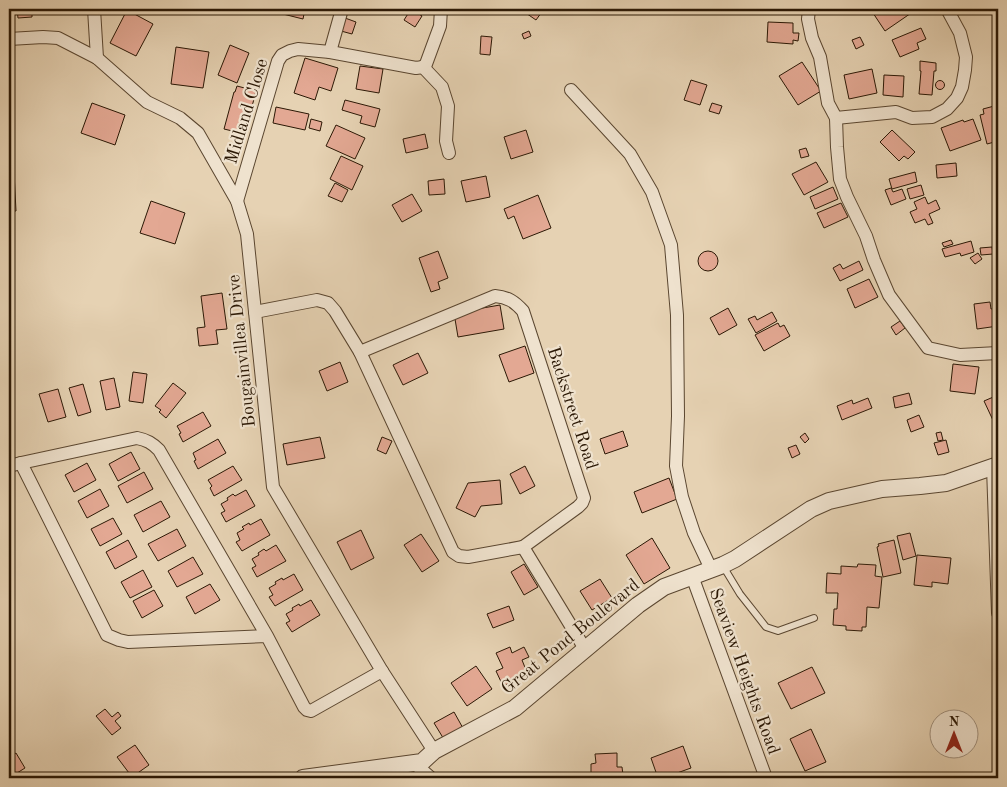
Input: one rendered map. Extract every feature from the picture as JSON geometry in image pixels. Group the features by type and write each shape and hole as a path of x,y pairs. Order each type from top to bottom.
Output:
{"street":[{"path":"94,9 96,58"},
{"path":"330,52 342,9"},
{"path":"442,9 440,26 426,64 423,67 442,87 448,106 446,141 449,153"},
{"path":"809,9 808,19 812,38 820,57 828,103 836,118 840,179 866,236 889,295 928,348 960,355 998,353"},
{"path":"836,118 896,112 912,118 932,116 947,109 957,98 962,87 966,57 960,33 947,9"},
{"name":"Bougainvillea Drive","path":"9,39 58,38 96,58 147,102 180,118 198,134 237,201 247,234 272,487 382,671 434,751"},
{"name":"Midland Close","path":"237,201 278,62 282,55 290,50 298,49 330,52 416,68 423,67"},
{"path":"572,90 630,154 652,192 671,245 677,315 678,416 676,466 682,497 694,534 717,567"},
{"name":"Backstreet Road","path":"360,352 495,296 503,296 511,300 523,311 584,498 578,507 523,547"},
{"path":"255,312 318,300 328,303 360,352 453,552 459,556 468,557 523,547 585,649"},
{"path":"267,636 128,642 107,635 15,464 137,438 144,439 153,444 159,450 267,636 307,710 311,710 382,671"},
{"path":"996,466 998,612"},
{"name":"Great Pond Boulevard","path":"303,778 422,762 434,751 515,708 638,605 664,587 735,559 822,503 882,488 946,483 996,466"},
{"name":"Seaview Heights Road","path":"692,576 766,778"},
{"path":"415,764 431,778"}],"lane":[{"path":"717,567 766,626 778,631 814,618"}],"building":[{"path":"17,9 32,9 32,17 18,18"},
{"path":"285,9 305,9 303,19 283,14"},
{"path":"411,9 422,16 415,27 404,20"},
{"path":"520,9 544,9 536,20"},
{"path":"872,9 917,9 885,31"},
{"path":"127,10 153,24 136,56 110,43"},
{"path":"345,18 356,22 352,34 341,31"},
{"path":"768,22 793,23 793,33 799,33 798,41 793,40 793,44 767,42"},
{"path":"921,28 926,39 917,43 919,49 900,57 892,40"},
{"path":"529,31 531,36 524,39 522,34"},
{"path":"481,36 492,37 490,55 480,54"},
{"path":"860,37 864,45 856,49 852,40"},
{"path":"230,45 249,53 237,83 218,75"},
{"path":"176,47 209,52 203,88 171,84"},
{"path":"305,58 338,68 331,91 319,87 315,100 294,93"},
{"path":"920,61 936,63 932,95 919,94"},
{"path":"802,62 821,91 798,105 779,76"},
{"path":"360,66 383,69 379,93 356,89"},
{"path":"872,69 877,93 849,99 844,75"},
{"path":"884,75 904,76 903,97 883,95"},
{"path":"691,80 707,85 700,105 684,100"},
{"path":"940,81 944,85 940,89 936,85"},
{"path":"237,86 256,91 245,134 224,129"},
{"path":"345,100 380,109 375,127 360,123 362,116 342,110"},
{"path":"92,103 125,115 115,145 81,133"},
{"path":"712,103 722,106 719,114 709,111"},
{"path":"998,105 998,141 987,144 980,115 984,114 983,109"},
{"path":"276,107 309,114 305,130 273,123"},
{"path":"311,119 322,122 320,131 309,128"},
{"path":"973,119 981,140 950,151 941,128 963,120 964,122"},
{"path":"336,125 365,138 355,159 326,146"},
{"path":"526,130 533,152 511,159 504,137"},
{"path":"892,130 915,152 908,159 904,156 899,161 880,142"},
{"path":"425,134 428,148 406,153 403,139"},
{"path":"806,148 809,156 801,158 799,150"},
{"path":"341,156 363,166 352,190 330,179"},
{"path":"816,162 828,182 804,195 792,174"},
{"path":"956,163 957,176 937,178 936,165"},
{"path":"9,172 14,172 16,211 9,211"},
{"path":"915,172 917,182 892,189 889,179"},
{"path":"486,176 490,197 466,202 461,181"},
{"path":"444,179 445,194 429,195 428,181"},
{"path":"335,183 348,190 342,202 328,196"},
{"path":"921,185 924,195 910,199 907,189"},
{"path":"833,187 838,199 815,209 810,197"},
{"path":"891,188 893,192 902,189 906,199 891,205 885,190"},
{"path":"412,194 422,211 402,222 392,205"},
{"path":"538,195 551,228 523,239 514,216 508,219 504,209"},
{"path":"925,197 928,204 936,200 940,209 929,214 933,223 928,225 925,219 915,223 910,212 917,209 914,202"},
{"path":"151,201 185,213 175,244 140,233"},
{"path":"841,203 848,217 824,228 817,213"},
{"path":"951,240 953,244 944,247 942,243"},
{"path":"971,241 974,252 961,256 960,253 945,257 942,249"},
{"path":"992,247 993,254 981,255 980,248"},
{"path":"438,251 448,278 438,282 440,289 431,292 419,258"},
{"path":"708,251 715,254 718,261 715,268 708,271 701,268 698,261 701,254"},
{"path":"978,253 982,259 975,264 970,258"},
{"path":"859,261 863,270 840,281 833,268 840,264 843,269"},
{"path":"869,279 878,297 855,308 847,289"},
{"path":"222,293 227,329 216,330 218,344 199,346 197,328 205,327 201,296"},
{"path":"990,302 991,309 998,308 998,326 977,329 974,304"},
{"path":"500,305 504,329 458,337 454,313"},
{"path":"728,308 737,325 719,335 710,318"},
{"path":"772,312 777,321 756,333 748,319 755,316 757,320"},
{"path":"900,321 905,328 896,335 891,327"},
{"path":"778,323 780,327 784,325 790,336 764,351 755,335"},
{"path":"525,346 534,373 509,382 499,355"},
{"path":"418,353 428,373 403,385 393,365"},
{"path":"340,362 348,382 327,391 319,371"},
{"path":"953,364 979,367 975,394 950,391"},
{"path":"133,372 147,374 143,403 129,401"},
{"path":"114,378 120,407 106,410 100,381"},
{"path":"173,383 186,393 166,418 159,412 161,410 155,406"},
{"path":"83,384 91,412 78,416 69,388"},
{"path":"58,389 66,417 48,422 39,394"},
{"path":"909,393 912,404 895,408 893,397"},
{"path":"998,395 998,431 984,401"},
{"path":"868,398 872,408 842,420 837,406 852,400 853,404"},
{"path":"203,412 211,426 183,442 177,426"},
{"path":"919,415 924,427 911,432 907,420"},
{"path":"623,431 628,446 605,454 600,439"},
{"path":"941,432 943,440 938,441 936,433"},
{"path":"805,433 809,439 805,443 800,437"},
{"path":"320,437 325,458 287,465 283,444"},
{"path":"382,437 392,441 386,454 377,450"},
{"path":"218,439 226,453 198,469 193,453"},
{"path":"946,440 949,452 938,455 934,443"},
{"path":"796,445 800,454 792,458 788,448"},
{"path":"131,452 140,469 118,481 109,464"},
{"path":"87,463 96,480 74,492 65,475"},
{"path":"233,466 242,480 214,496 210,488 212,486 208,480"},
{"path":"525,466 535,486 520,494 510,474"},
{"path":"144,472 153,489 127,503 118,486"},
{"path":"669,478 677,499 642,513 634,492"},
{"path":"500,480 502,504 481,506 475,517 456,508 468,483"},
{"path":"100,489 109,506 87,518 78,501"},
{"path":"246,490 255,506 226,522 221,513 225,511 221,504 233,494 235,496"},
{"path":"161,501 170,517 143,532 134,515"},
{"path":"113,518 122,534 100,546 91,529"},
{"path":"261,519 270,535 242,551 236,542 240,540 237,533 244,529 242,527"},
{"path":"177,529 186,546 158,561 148,544"},
{"path":"361,530 374,558 351,570 337,542"},
{"path":"910,533 916,556 903,560 897,536"},
{"path":"421,534 439,561 422,572 404,545"},
{"path":"652,538 670,568 644,584 626,555"},
{"path":"128,540 137,557 115,569 106,552"},
{"path":"894,540 901,573 883,577 877,547 879,546 878,544"},
{"path":"276,545 286,561 257,577 252,568 256,566 252,559 264,549 266,551"},
{"path":"917,555 951,558 948,584 932,582 932,587 914,585"},
{"path":"193,557 203,574 177,587 168,571"},
{"path":"524,564 538,587 524,595 511,572"},
{"path":"858,564 876,565 875,576 882,577 879,608 867,607 866,627 862,627 862,631 846,630 846,626 833,625 838,593 826,593 827,573 841,574 841,566 857,567"},
{"path":"143,570 152,587 130,598 121,582"},
{"path":"294,574 303,590 275,606 269,597 273,595 269,588 282,578 283,580"},
{"path":"600,579 612,598 592,610 580,591"},
{"path":"210,584 220,600 195,614 186,597"},
{"path":"154,590 163,606 142,618 133,601"},
{"path":"311,600 320,615 292,632 286,623 290,621 286,614 299,604 300,606"},
{"path":"509,606 514,620 493,628 487,614"},
{"path":"510,647 512,653 524,647 529,657 522,660 528,675 503,686 496,671 503,668 496,653"},
{"path":"476,666 492,689 467,706 451,683"},
{"path":"812,667 825,693 791,709 778,683"},
{"path":"105,709 112,717 118,712 121,716 115,721 121,728 112,735 96,716"},
{"path":"454,712 464,730 445,741 434,723"},
{"path":"811,729 826,762 805,771 790,739"},
{"path":"135,745 149,765 132,777 117,757"},
{"path":"683,746 691,768 658,778 651,758"},
{"path":"16,753 25,768 9,778 9,757"},
{"path":"617,753 617,767 622,767 623,775 628,775 628,778 591,778 591,764 596,763 595,754"}]}
